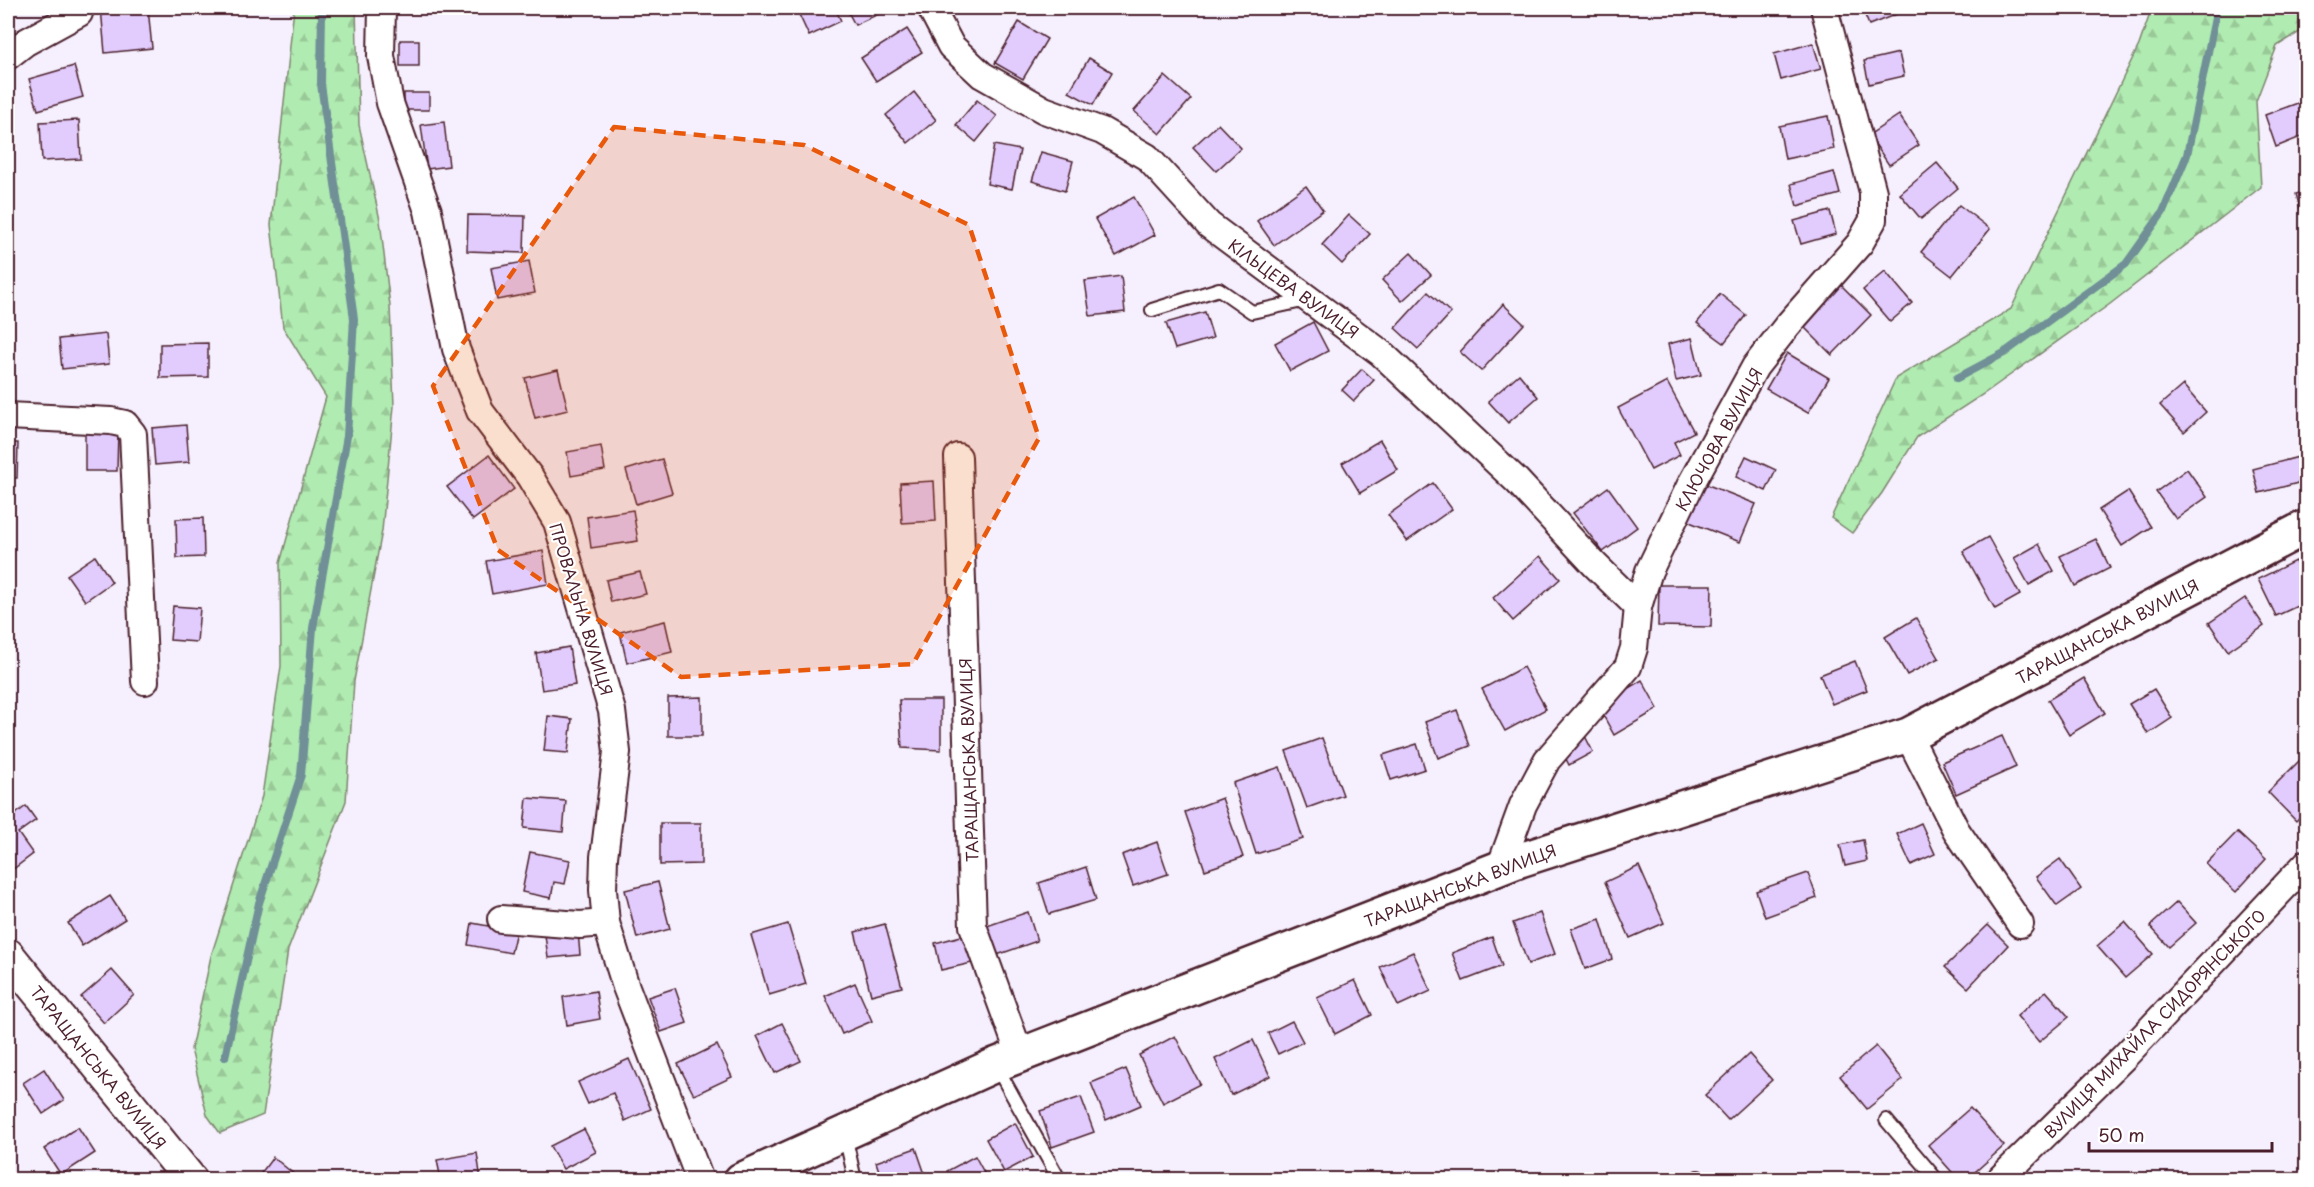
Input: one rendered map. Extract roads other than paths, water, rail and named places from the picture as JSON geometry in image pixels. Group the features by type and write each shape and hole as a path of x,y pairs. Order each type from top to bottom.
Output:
{"main road":[{"name":"ТАРАЩАНСЬКА ВУЛИЦЯ","path":"741,1179 1007,1060 1500,868 1908,735 2307,527"}],"street":[{"name":"ПРОВАЛЬНА ВУЛИЦЯ","path":"382,8 381,56 390,103 428,211 456,349 480,411 530,477 557,522 612,711 617,752 604,857 603,890 606,923 626,987 700,1179"},
{"name":"КІЛЬЦЕВА ВУЛИЦЯ","path":"931,8 951,46 982,75 1044,110 1102,131 1147,157 1209,225 1381,353 1517,481 1594,565 1638,607"},
{"name":"КЛЮЧОВА ВУЛИЦЯ","path":"1500,868 1522,805 1547,760 1628,667 1634,648 1638,607 1649,571 1692,482 1755,368 1787,326 1860,243 1873,220 1874,192 1824,8"},
{"path":"8,56 26,42 79,13"},
{"path":"8,416 111,421 125,424 133,434 146,681"},
{"name":"ТАРАЩАНСЬКА ВУЛИЦЯ","path":"958,458 973,926 1007,1060"},
{"path":"1908,735 1956,830 2020,924"},
{"name":"ВУЛИЦЯ МИХАЙЛА СИДОРЯНСЬКОГО","path":"1999,1179 2124,1057 2307,864"},
{"path":"501,918 580,925 606,923"},
{"name":"ТАРАЩАНСЬКА ВУЛИЦЯ","path":"8,955 191,1179"}],"lane":[{"path":"1152,310 1219,289 1252,312 1307,300"},
{"path":"1007,1060 1058,1177"},
{"path":"1886,1120 1937,1179"},
{"path":"844,1134 855,1179"}],"waterway":[{"path":"225,1057 259,903 301,775 313,628 347,436 354,319 321,84 322,8"},
{"path":"1957,378 2004,353 2126,264 2163,212 2187,155 2217,8"}]}
